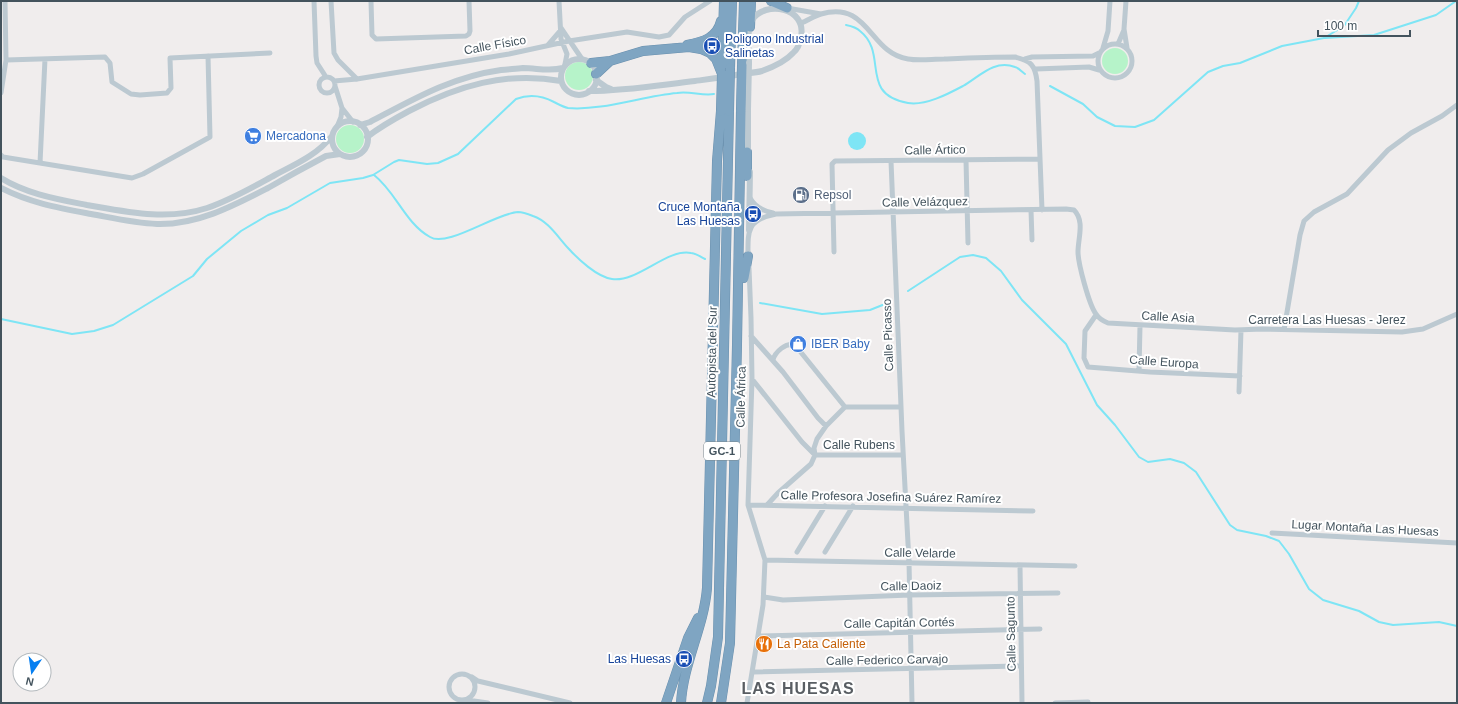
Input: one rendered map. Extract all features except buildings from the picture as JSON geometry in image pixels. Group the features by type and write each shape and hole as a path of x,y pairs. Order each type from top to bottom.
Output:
{"highway":[{"path":"587,61 610,61 643,51 678,47 701,42 714,36 720,27 724,1"},
{"name":"Autopista del Sur","path":"707,703 718,637 725,71 732,1"},
{"name":"Autopista del Sur","path":"720,703 730,643 737,344 746,64 744,1"},
{"path":"750,30 751,1"},
{"path":"771,1 787,8"},
{"path":"723,11 725,71"},
{"path":"678,47 701,49 710,53 725,71"},
{"path":"596,77 610,61"},
{"path":"681,703 684,682 705,607 707,588 717,168 725,111"},
{"path":"737,344 742,320 747,152"},
{"path":"744,278 748,256"},
{"path":"666,703 688,638 702,607 707,588"}],"street":[{"path":"1,93 6,60 5,1"},
{"path":"1,178 25,190 49,197 132,213 154,215 179,214 206,208 229,200 308,157 323,147 332,136 341,117 342,108 334,83 330,77 326,77 317,63 314,1"},
{"path":"331,1 334,53 338,60 357,79"},
{"path":"371,1 372,36 376,39 466,36 470,31 469,1"},
{"path":"559,1 562,42 567,54 561,72 561,81 563,86 572,94 578,95 589,91 616,91 760,71 787,59 795,52 800,44 802,32 801,24 793,12 787,8"},
{"name":"Calle Físico","path":"334,83 509,54 562,42 627,32 660,37 669,36 685,17 710,1"},
{"path":"746,64 750,30 754,17 764,9 775,6 820,14 835,12 851,14 858,18 890,52 907,59 1015,57 1025,59 1092,56 1099,53 1103,48 1108,31 1110,1"},
{"path":"1099,53 1097,64 1104,75 1115,79 1127,74 1132,63 1132,58 1127,48 1124,29 1126,1"},
{"path":"801,24 820,14"},
{"path":"561,28 569,41 587,61 596,77 606,88 616,91"},
{"path":"548,46 561,28"},
{"path":"1116,44 1124,29"},
{"path":"1108,31 1116,44"},
{"path":"1103,48 1116,44 1127,48"},
{"path":"6,60 105,57 110,63 112,82 131,94 140,95 167,93 171,88 170,58 270,53"},
{"path":"1,155 3,157 132,178 142,174 210,137 208,56"},
{"path":"40,163 45,59"},
{"path":"1025,59 1036,69 1042,210"},
{"path":"360,125 370,122 445,84 473,75 517,69 553,71 573,60 587,61"},
{"path":"1036,69 1089,67 1100,70"},
{"path":"326,77 320,80 318,85 320,90 340,100"},
{"path":"367,137 381,126 430,100 475,84 507,78 526,77 561,81"},
{"path":"589,91 593,88 596,77"},
{"path":"328,93 333,91 334,83"},
{"path":"1284,330 1300,235 1304,221 1314,212 1346,194 1388,150 1411,133 1442,116 1457,105"},
{"path":"342,108 353,122"},
{"path":"744,110 750,172 749,230"},
{"path":"332,136 332,143 335,149 345,157 351,157 362,152 365,148 367,137 365,130 360,125 353,122 346,122 337,127"},
{"path":"1,188 21,198 45,206 131,222 158,224 184,222 210,215 234,206 326,156 340,154"},
{"name":"Calle Ártico","path":"833,214 832,164 835,162 1040,157"},
{"path":"966,160 968,243"},
{"name":"Calle Picasso","path":"891,161 909,562 912,703"},
{"name":"Calle Velázquez","path":"750,198 758,208 776,214"},
{"path":"1031,210 1032,240"},
{"name":"Calle Velázquez","path":"749,230 755,221 762,217 776,214 1074,210 1080,219 1078,252 1079,261 1092,307 1096,315"},
{"path":"833,214 834,252"},
{"name":"Calle África","path":"747,703 764,597 765,560 748,505 752,379 748,256 749,230"},
{"name":"Carretera Las Huesas - Jerez","path":"1241,330 1263,329 1402,332 1423,329 1457,314"},
{"name":"Calle Asia","path":"1096,315 1108,323 1140,326 1241,330"},
{"name":"Calle Europa","path":"1096,315 1085,331 1084,358 1088,367 1150,372 1240,376"},
{"path":"1139,370 1140,326"},
{"path":"1239,392 1241,330"},
{"path":"751,336 773,360 818,418 826,426"},
{"path":"773,360 778,351 787,345 791,344 795,346 845,407"},
{"path":"764,350 770,352 778,351"},
{"path":"752,379 802,442 815,455"},
{"path":"767,505 778,493 811,464 815,455 814,448 817,439 826,426 845,407 901,407"},
{"name":"Calle Rubens","path":"815,455 903,455"},
{"name":"Calle Profesora Josefina Suárez Ramírez","path":"748,505 906,507 1033,511"},
{"path":"797,552 825,506"},
{"path":"825,552 853,506"},
{"name":"Lugar Montaña Las Huesas","path":"1272,533 1457,543"},
{"name":"Calle Velarde","path":"765,560 1075,566"},
{"name":"Calle Sagunto","path":"1020,566 1022,703"},
{"name":"Calle Daoiz","path":"764,597 783,600 910,595 1058,593"},
{"name":"Calle Capitán Cortés","path":"759,634 762,636 1040,629"},
{"name":"Calle Federico Carvajo","path":"752,672 1021,666"},
{"path":"488,703 458,700 449,690 448,686 452,678 464,673 478,681 570,703"},
{"path":"466,700 475,690 474,681 472,678"},
{"path":"1055,703 1088,702"}],"green space":[{"path":"1115,48 1124,52 1128,61 1124,70 1115,74 1106,70 1102,61 1106,52"},
{"path":"579,62 589,66 593,76 589,86 579,90 569,86 565,76 569,66"},
{"path":"350,125 360,129 364,139 360,149 350,153 340,149 336,139 340,129"}],"water":[{"path":"853,132 861,132 866,137 864,148 861,150 853,150 848,145 848,137"}],"waterway":[{"path":"1050,86 1083,104 1097,117 1115,126 1135,127 1154,120 1208,72 1223,66 1240,63 1282,46 1324,38 1344,26 1359,1"},
{"path":"1325,38 1374,35 1436,15 1456,1"},
{"path":"846,25 859,30 868,40 873,51 878,82 883,91 893,98 908,103 922,103 943,96 963,86 987,70 1000,65 1007,65 1019,69 1025,74"},
{"path":"1,319 72,334 94,331 113,325 193,276 207,259 241,231 268,215 287,208 330,183 373,175 399,160 427,164 438,163 458,154 516,99 521,97 540,97 566,108 581,108 608,105 677,93 714,94"},
{"path":"374,175 389,190 414,224 430,237 438,239 448,238 497,218 520,212 526,213 543,221 582,262 606,278 622,279 632,276 662,260 682,253 693,253 705,259"},
{"path":"908,291 960,257 973,255 986,258 1001,271 1022,300 1066,344 1097,405 1115,425 1139,457 1148,462 1170,459 1184,463 1196,472 1230,525 1237,530 1266,536 1279,541 1289,554 1309,589 1323,600 1359,611 1379,622 1393,625 1439,622 1457,626"},
{"path":"760,303 822,314 870,310 885,304"}],"place":[{"name":"Poligono Industrial Salinetas","path":"712,46"},
{"name":"Mercadona","path":"253,136"},
{"name":"Repsol","path":"801,195"},
{"name":"Cruce Montaña Las Huesas","path":"753,214"},
{"name":"IBER Baby","path":"798,344"},
{"name":"La Pata Caliente","path":"764,644"},
{"name":"Las Huesas","path":"684,659"}],"district":[{"name":"LAS HUESAS","path":"798,688"}]}
